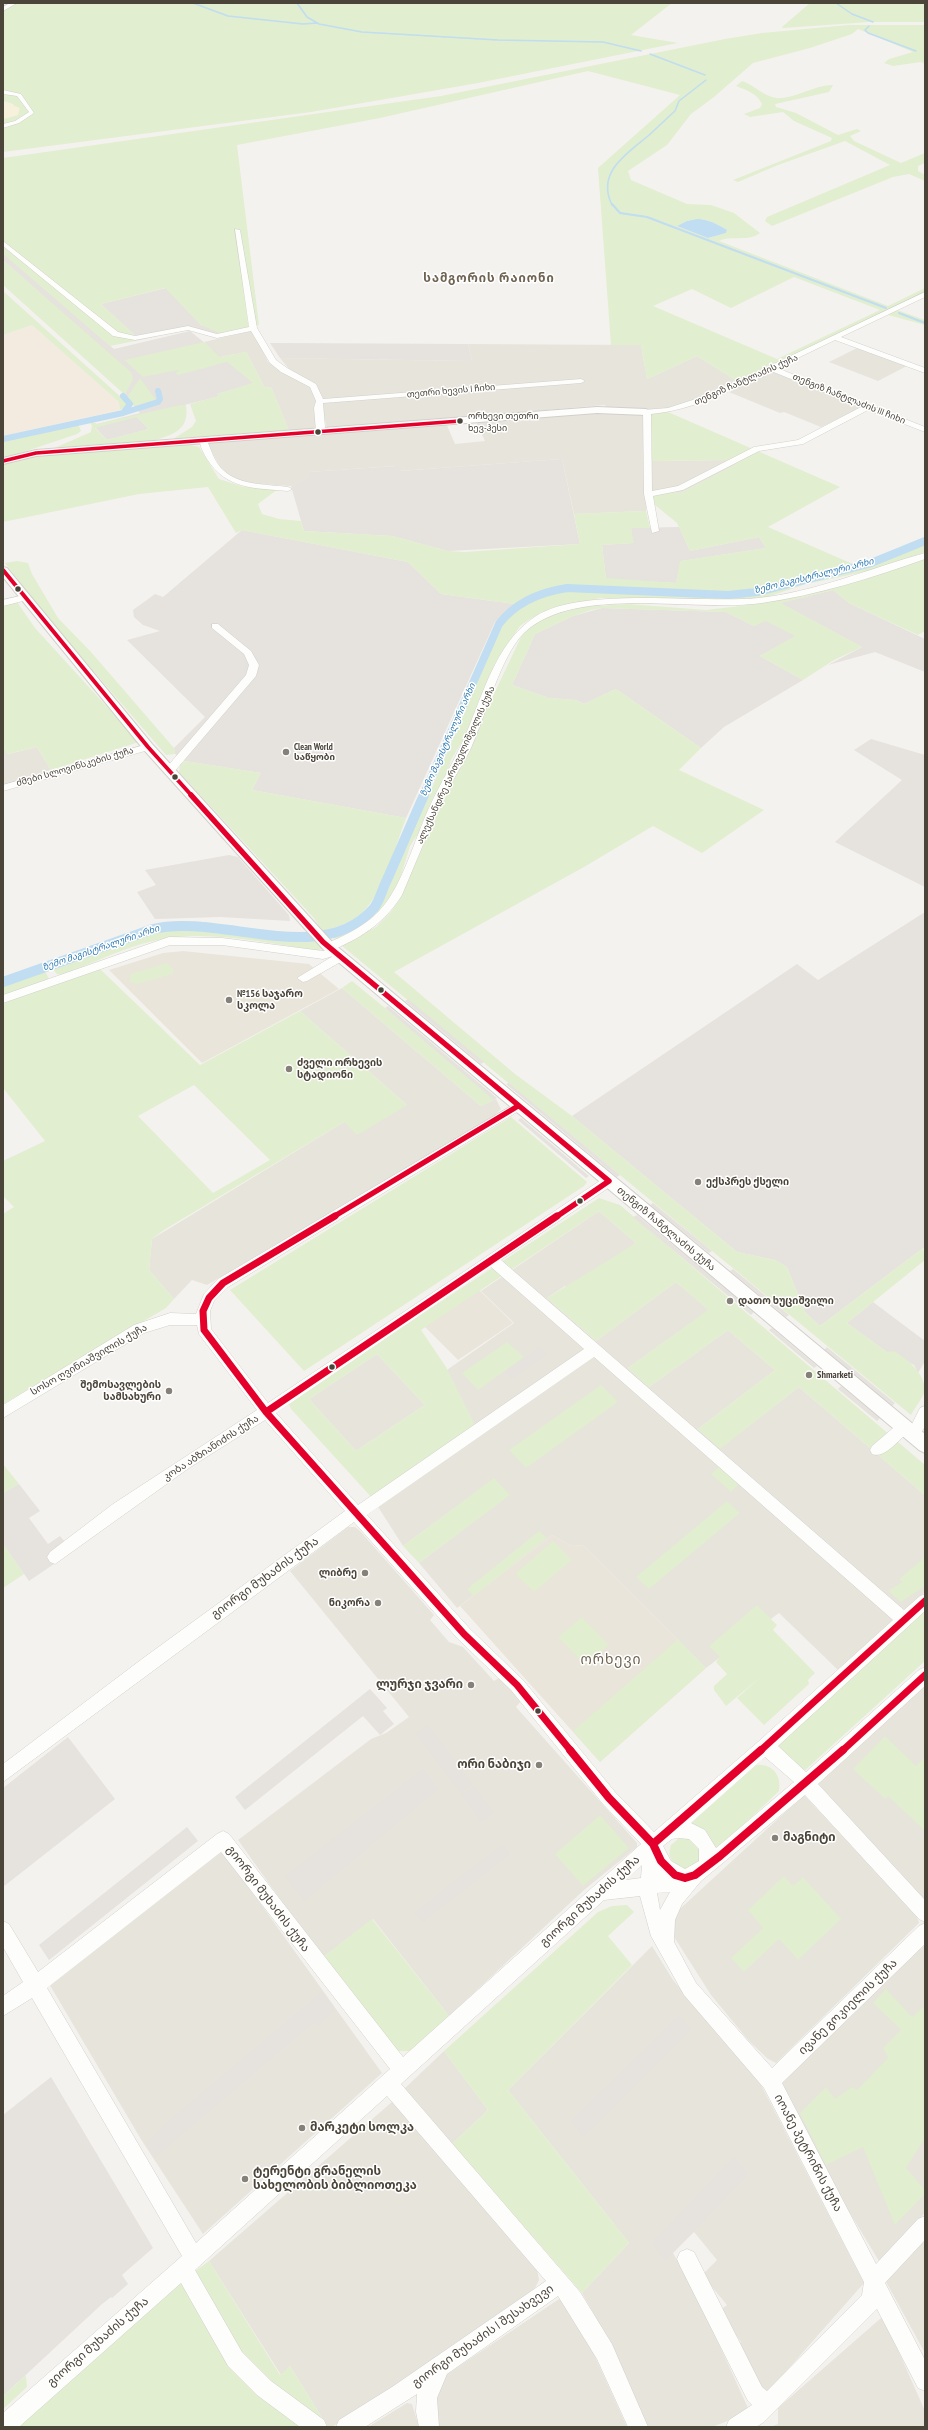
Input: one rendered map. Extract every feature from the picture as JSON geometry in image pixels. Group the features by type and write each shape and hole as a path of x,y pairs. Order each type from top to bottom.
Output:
{"street":[{"path":"3,9 14,3"},
{"path":"3,92 18,95 32,112 17,122 3,126"},
{"path":"237,230 253,328 273,360 284,370 313,386 320,401 318,406 321,427 320,432"},
{"path":"3,243 116,334 123,337 143,338 188,328 217,336 253,328"},
{"name":"თენგიზ ჩანტლაძის ქუჩა","path":"3,461 36,453 203,440 597,410 646,412 669,410 692,404 772,369 925,294"},
{"path":"836,338 925,372"},
{"name":"თენგიზ ჩანტლაძის III ჩიხი","path":"772,369 925,430"},
{"name":"თეთრი ხევის I ჩიხი","path":"320,401 581,381"},
{"path":"648,494 680,488 757,449 800,442 868,407"},
{"path":"646,412 648,416 648,494 651,518 655,532"},
{"path":"203,440 221,475 244,485 288,488"},
{"name":"ალექსანდრე ქართველიშვილის ქუჩა","path":"332,950 363,932 389,910 440,796 460,760 507,652 520,631 529,624 546,614 596,602 710,604 761,600 884,570 925,556"},
{"name":"თენგიზ ჩანტლაძის ქუჩა","path":"3,570 24,598 148,747 332,950 914,1436"},
{"path":"3,603 24,598"},
{"path":"170,770 251,676 254,665 248,653 215,626"},
{"name":"ძმები სლოვინსკების ქუჩა","path":"3,788 148,747"},
{"path":"3,1000 169,941 192,939 221,941 323,955 332,950"},
{"path":"303,978 332,950"},
{"path":"518,1106 223,1283 209,1298 203,1311 202,1320 204,1330 266,1412 464,1634 517,1685 609,1798 653,1844 665,1867 675,1875 696,1873"},
{"name":"კობა აბზიანიძის ქუჩა","path":"55,1558 118,1509 266,1412 609,1182"},
{"path":"492,1260 905,1620"},
{"name":"სოსო ღვინიაშვილის ქუჩა","path":"3,1412 139,1329 170,1319 202,1320"},
{"name":"გიორგი მუხაძის ქუჩა","path":"3,1774 148,1664 356,1512 366,1510 595,1349"},
{"path":"877,1450 914,1436 925,1412"},
{"name":"გიორგი მუხაძის ქუჩა","path":"3,2427 188,2263 653,1844 669,1832 765,1747 925,1602"},
{"path":"600,1892 648,1886 696,1873 805,1783 925,1675"},
{"path":"765,1747 791,1767 925,1914"},
{"path":"669,1832 684,1829 700,1836 708,1849 696,1873"},
{"name":"გიორგი მუხაძის ქუჩა","path":"34,1986 223,1840 268,1900 402,2070"},
{"name":"იოანე პეტრიწის ქუჩა","path":"653,1844 648,1886 651,1913 665,1944 690,1989 771,2081 925,2381"},
{"name":"იოანე პეტრიწის ქუჩა","path":"665,1944 665,1920 668,1910 696,1873"},
{"path":"3,1930 34,1986 94,2084 146,2180 235,2359 264,2388 317,2427"},
{"name":"ივანე გოკიელის ქუჩა","path":"771,2081 925,1932"},
{"path":"3,2007 34,1986"},
{"name":"გიორგი მუხაძის I შესახვევი","path":"346,2427 441,2366 532,2304 560,2282 388,2083"},
{"path":"736,2427 757,2415 872,2300 874,2280 925,2226"},
{"path":"687,2258 755,2394 767,2405"},
{"path":"560,2282 593,2329 611,2360 638,2427"},
{"path":"429,2427 425,2410 427,2392 441,2366"}],"shaded area":[{"path":"3,253 114,349 190,331 254,383 217,394 220,396 137,417 149,429 107,440 89,421 97,424 140,413 125,395 132,375 3,260"},
{"path":"166,288 201,325 227,333 210,334 187,329 140,340 101,304"},
{"path":"32,325 119,402 120,410 3,436 3,335"},
{"path":"251,331 255,334 268,362 311,388 317,401 314,406 317,427 290,433 271,387 265,388 246,352 220,357 204,342"},
{"path":"270,343 468,344 472,361 280,358"},
{"path":"468,344 641,345 647,379 697,356 737,381 700,398 665,409 644,411 607,409 605,405 327,429 322,406 324,403 583,382 582,380 324,401 315,384 289,369 280,358 472,361"},
{"path":"857,348 907,366 878,381 829,362"},
{"path":"773,370 863,407 821,427 784,412 780,413 729,392"},
{"path":"598,411 640,413 645,416 646,511 574,514 562,459 399,471 396,466 309,472 310,477 291,486 246,483 224,474 206,441 446,423 455,444 485,441 476,422"},
{"path":"562,459 580,544 448,551 392,536 304,531 291,486 309,477 309,472 397,466 400,471"},
{"path":"726,460 737,464 681,493 652,492 652,461"},
{"path":"679,527 690,551 759,537 766,548 681,561 676,583 606,579 602,545 633,543 631,528"},
{"path":"242,530 408,562 441,594 515,604 495,622 406,818 252,790 261,773 185,761 175,754 174,748 205,717 127,640 160,631 143,625 134,617 133,610 155,594 163,597"},
{"path":"833,590 849,603 925,639 925,672 875,652 828,665 862,647 780,603"},
{"path":"602,608 726,612 754,626 765,620 796,636 760,656 803,680 724,727 701,748 616,689 584,704 576,700 549,698 512,685 535,634 573,616"},
{"path":"871,739 925,755 925,887 835,842 902,780 854,750"},
{"path":"3,747 8,754 37,747 51,770 3,784"},
{"path":"229,855 238,857 289,915 290,921 220,917 155,919 137,892 156,885 145,870"},
{"path":"925,912 925,1250 923,1248 820,1326 805,1312 787,1267 775,1260 737,1252 572,1116 797,964 818,980"},
{"name":"№156 საჯარო სკოლა","path":"183,951 309,964 339,989 202,1063 109,970 163,953"},
{"path":"342,988 481,1106 496,1099 501,1109 495,1115 207,1285 192,1280 174,1299 149,1270 152,1239 344,1122 407,1105 300,1011"},
{"path":"408,999 484,1062 481,1064 405,1001"},
{"path":"388,1006 497,1098 494,1100 385,1008"},
{"path":"509,1083 620,1175 617,1177 506,1084"},
{"path":"521,1118 589,1176 586,1178 518,1120"},
{"path":"653,1203 712,1251 709,1253 650,1205"},
{"path":"599,1211 636,1243 570,1290 565,1286 547,1298 596,1341 676,1282 709,1310 628,1368 649,1387 728,1330 775,1370 698,1429 720,1448 799,1387 925,1495 925,1592 838,1670 779,1613 706,1668 583,1545 571,1546 552,1535 457,1608 419,1563 509,1495 494,1479 403,1546 373,1499 444,1372 514,1323 481,1291"},
{"path":"637,1215 754,1312 751,1315 633,1217"},
{"path":"733,1269 789,1315 786,1317 730,1271"},
{"path":"474,1285 513,1323 458,1360 419,1321"},
{"path":"873,1302 925,1341 925,1361 918,1373 914,1365 887,1352 847,1323"},
{"path":"772,1328 817,1366 814,1368 769,1330"},
{"path":"540,1347 547,1354 512,1379 505,1372"},
{"path":"827,1347 895,1403 892,1406 824,1350"},
{"path":"377,1354 425,1405 356,1451 309,1399"},
{"path":"841,1386 880,1418 877,1421 838,1389"},
{"path":"19,1484 40,1511 29,1518 48,1544 60,1536 73,1551 29,1581 3,1544 3,1493"},
{"path":"348,1527 355,1527 360,1531 434,1615 430,1620 449,1642 463,1647 494,1681 499,1678 504,1680 521,1701 516,1707 637,1843 637,1847 584,1890 449,2016 373,1919 322,1958 238,1840 371,1739 386,1733 409,1717 290,1571"},
{"path":"552,1535 571,1546 583,1545 706,1668 600,1762 460,1606"},
{"path":"925,1684 925,1904 818,1784"},
{"path":"370,1689 387,1708 383,1711 394,1724 380,1735 363,1716 245,1810 235,1797"},
{"path":"428,1725 472,1784 461,1793 416,1734"},
{"path":"68,1737 115,1799 3,1887 3,1788"},
{"path":"423,1769 438,1789 304,1901 285,1876"},
{"path":"474,1786 494,1813 481,1822 462,1795"},
{"path":"804,1795 917,1916 919,1923 776,2063 768,2059 749,2041 711,1995 671,1932 670,1918"},
{"path":"187,1827 198,1841 49,1960 39,1945"},
{"path":"503,1845 510,1854 423,1922 415,1913 463,1874"},
{"path":"222,1850 382,2073 203,2234 142,2141 48,1982"},
{"path":"925,1944 925,2213 879,2261 845,2205 781,2082"},
{"path":"652,1946 673,1980 760,2083 864,2283 767,2393 734,2350 741,2342 719,2311 727,2305 702,2275 717,2260 694,2232 673,2253 693,2287 748,2408 743,2415 712,2427 648,2427 604,2332 582,2293 629,2243 508,2090"},
{"path":"322,1992 335,2010 317,2026 314,2022 155,2157 146,2143 172,2118"},
{"path":"679,2016 691,2030 583,2137 571,2121"},
{"path":"444,2051 488,2110 452,2144 404,2089"},
{"path":"51,2077 153,2248 122,2275 128,2284 112,2298 111,2297 101,2305 3,2396 3,2115"},
{"path":"393,2101 537,2269 539,2280 533,2292 434,2361 332,2427 328,2427 290,2366 281,2375 209,2261"},
{"path":"734,2157 748,2174 665,2261 652,2243"},
{"path":"925,2236 925,2353 885,2280"},
{"path":"559,2299 565,2302 576,2315 627,2427 437,2427 434,2415 437,2387 446,2375"},
{"path":"881,2318 887,2325 925,2411 925,2427 770,2427 778,2424 778,2408"},
{"path":"407,2403 412,2404 419,2427 368,2427"}],"green space":[{"path":"3,3 672,3 631,35 678,43 478,83 311,112 3,152 3,119 18,115 13,104 3,101"},
{"path":"810,3 925,3 925,22 870,22 782,27"},
{"path":"849,25 925,25 925,64 921,62 893,66 884,63 889,59 913,52 858,29 852,34 810,48 753,63 714,97 691,114 667,145 628,171 631,180 687,204 711,205 734,213 760,233 751,237 729,238 719,241 888,306 925,288 925,296 897,310 925,320 925,325 881,313 737,381 697,356 647,379 641,345 611,345 598,168 680,95 588,71 380,118 237,145 259,325 219,333 201,325 165,288 101,304 140,340 110,346 3,254 3,158 441,96 725,39 762,33","holes":["697,219 716,224 727,230 726,233 708,238 677,226 687,221","794,277 880,310 777,359 653,306 692,289 731,308"]},
{"path":"742,81 771,97 776,98 790,97 818,87 833,85 829,92 775,104 776,107 796,113 838,135 857,129 861,131 850,136 854,141 901,163 925,153 925,163 918,166 918,171 925,175 925,181 909,174 893,177 772,226 765,221 767,217 890,165 845,141 778,165 738,182 733,180 831,141 832,138 794,121 783,112 750,117 744,114 760,108 762,104 757,97 736,86"},
{"path":"3,260 131,372 133,379 125,395 3,285"},
{"path":"3,291 123,399 128,404 125,408 120,410 119,402 32,325 3,335"},
{"path":"204,342 220,357 246,352 265,388 271,387 290,433 170,441 192,427 196,421 190,404 219,396 217,394 253,383 227,362 178,375 175,373 179,371 178,370 143,377 124,360"},
{"path":"140,378 157,401 135,406 127,397"},
{"path":"180,405 186,405 185,421 182,427 165,437 149,442 50,450 91,432 92,426 89,421 97,424","holes":["137,417 149,429 107,440 95,428"]},
{"path":"668,412 840,487 768,527 855,565 790,583 730,593 562,587 528,598 534,600 556,591 572,590 731,597 748,595 872,564 925,543 925,552 873,570 806,584 764,598 738,601 600,598 544,612 530,619 520,626 495,663 474,721 451,760 445,781 434,796 420,827 422,828 410,846 399,882 385,906 371,920 337,939 327,937 350,929 364,922 381,906 499,632 508,617 530,602 523,599 515,604 441,594 408,562 242,530 236,533 208,487 139,494 3,522 3,464 35,455 187,444 199,447 219,479 244,487 278,489 258,504 262,514 279,519 301,521 304,531 392,536 448,551 465,552 580,544 574,514 646,511 650,528 631,528 634,543 602,545 606,578 676,583 680,561 766,548 759,537 690,551 677,523 655,505 652,492 681,493 736,464 726,460 652,461 651,414"},
{"path":"78,424 81,431 77,434 3,459 3,440"},
{"path":"925,559 925,631 918,635 849,603 833,590 781,603 862,647 834,660 803,680 760,656 795,636 766,621 754,626 726,612 602,608 573,616 535,634 512,685 549,698 576,700 584,704 616,689 701,748 679,770 764,810 702,853 653,826 584,867 394,972 515,1074 572,1116 737,1252 775,1260 787,1267 805,1312 820,1326 923,1248 925,1260 847,1323 887,1352 894,1351 899,1354 915,1368 923,1380 924,1393 911,1415 341,945 376,927 390,913 399,900 435,818 522,635 531,625 553,615 583,607 628,604 706,610 757,604"},
{"path":"17,561 28,563 32,574 58,618 91,652 174,748 175,754 166,755 50,621 5,563"},
{"path":"17,602 35,628 139,742 51,770 37,747 7,754 3,747 3,606"},
{"path":"185,761 261,773 252,790 406,818 383,881 370,903 362,913 343,924 323,931 313,917 179,772 180,765"},
{"path":"181,927 315,939 323,947 320,950 314,950 242,939 187,936 155,940 128,948 62,975 57,974 52,968 153,932"},
{"path":"167,963 173,969 173,974 137,984 130,982 130,974"},
{"path":"100,969 200,1065 300,1011 407,1105 357,1135 344,1122 164,1230 152,1239 149,1270 174,1299 166,1308 3,1404 3,1214 14,1207 3,1196 3,1161 45,1141 3,1088 3,1003","holes":["194,1085 270,1160 213,1193 138,1116"]},
{"path":"45,971 49,979 3,996 3,986"},
{"path":"352,981 496,1099 481,1106 342,988"},
{"path":"511,1117 587,1182 584,1186 304,1371 230,1290"},
{"path":"599,1198 620,1205 925,1465 925,1495 799,1387 720,1449 698,1429 775,1370 728,1330 649,1387 628,1368 708,1310 676,1282 596,1341 547,1298 636,1243 599,1211 421,1330 446,1367 475,1425 373,1499 291,1409 288,1402","holes":["377,1354 425,1405 356,1451 309,1399"]},
{"path":"507,1342 524,1357 478,1390 462,1373"},
{"path":"601,1385 618,1402 526,1468 509,1450"},
{"path":"3,1464 19,1484 3,1493"},
{"path":"719,1467 739,1484 731,1492 711,1474"},
{"path":"494,1478 510,1495 419,1563 403,1546"},
{"path":"727,1501 740,1513 649,1589 636,1577"},
{"path":"539,1531 547,1538 474,1596 467,1589"},
{"path":"553,1541 572,1560 534,1592 515,1574"},
{"path":"3,1544 24,1574 3,1588"},
{"path":"925,1557 925,1586 901,1602 888,1591 902,1582 899,1579"},
{"path":"757,1605 777,1625 773,1630 815,1673 808,1680 809,1684 764,1725 737,1698 763,1675 726,1706 714,1690 714,1686 727,1674 716,1662 720,1657 709,1646"},
{"path":"925,1609 925,1661 803,1772 776,1744"},
{"path":"582,1617 609,1645 585,1665 558,1637"},
{"path":"678,1639 706,1668 600,1762 573,1731"},
{"path":"885,1736 916,1766 925,1757 925,1831 888,1796 885,1799 853,1769"},
{"path":"755,1765 766,1766 774,1771 779,1780 779,1791 716,1851 706,1833 688,1823"},
{"path":"600,1815 629,1848 583,1886 555,1854"},
{"path":"679,1838 689,1838 701,1849 699,1864 686,1871 672,1861 670,1854 671,1845"},
{"path":"784,1876 793,1886 803,1877 841,1919 798,1960 779,1939 744,1972 731,1958 763,1928 748,1910"},
{"path":"627,1905 634,1912 608,1936 632,1965 508,2090 629,2243 582,2293 452,2144 488,2110 444,2051 598,1912 612,1906"},
{"path":"372,1919 449,2016 410,2051 396,2051 322,1958"},
{"path":"886,1989 912,2017 923,2007 925,2009 925,2138 906,2168 925,2190 925,2194 895,2225 863,2147 826,2165 800,2113 826,2087 835,2099 852,2087 857,2090 888,2058 883,2048 901,2030 873,2003"},
{"path":"209,2261 280,2375 290,2366 328,2427 17,2427 186,2278"},
{"path":"26,2375 27,2387 3,2409 3,2396"}],"sand":[{"path":"3,101 20,108 18,115 3,119"}],"water":[{"path":"697,219 716,224 727,230 726,233 708,238 677,226 687,221"}],"waterway":[{"path":"193,3 228,16 303,24 317,23"},
{"path":"297,3 307,17 319,24 362,32 498,40 603,42 641,51"},
{"path":"836,3 852,14 873,22"},
{"path":"869,26 865,30 868,33 916,51"},
{"path":"650,54 705,75"},
{"path":"612,205 608,194 608,183 616,165 675,111 679,101 706,80"},
{"path":"612,204 620,213 647,217 886,308"},
{"path":"899,313 925,323"},
{"path":"123,413 158,402 160,399 158,391"},
{"path":"123,396 130,404 123,413"},
{"path":"3,439 123,413"},
{"name":"ზემო მაგისტრალური არხი","path":"423,796 499,624 521,604 548,592 567,588 728,595 757,592 871,563 925,541"},
{"name":"ზემო მაგისტრალური არხი","path":"3,982 153,929 179,926 208,927 268,935 298,937 326,935 351,926 373,909 377,903 424,795"}],"transit line":[{"path":"3,461 36,453 460,421"},
{"path":"3,570 148,747 323,942 609,1181 266,1412"},
{"path":"518,1106 223,1283 209,1298 203,1311 204,1330 266,1412 464,1634 517,1685 609,1798 653,1844 661,1861 675,1875 685,1878 695,1875 720,1856 834,1759 925,1675"},
{"path":"653,1844 765,1747 925,1601"}],"place":[{"name":"ორხევი თეთრი ხევ-ჰესი","path":"460,421"},
{"name":"Clean World საწყობი","path":"286,752"},
{"name":"№156 საჯარო სკოლა","path":"229,1000"},
{"name":"ძველი ორხევის სტადიონი","path":"289,1069"},
{"name":"ექსპრეს ქსელი","path":"698,1182"},
{"name":"დათო ხუციშვილი","path":"730,1301"},
{"name":"Shmarketi","path":"809,1375"},
{"name":"შემოსავლების სამსახური","path":"169,1391"},
{"name":"ლიბრე","path":"365,1573"},
{"name":"ნიკორა","path":"378,1603"},
{"name":"ლურჯი ჯვარი","path":"471,1685"},
{"name":"ორი ნაბიჯი","path":"539,1765"},
{"name":"მაგნიტი","path":"775,1838"},
{"name":"მარკეტი სოლკა","path":"302,2128"},
{"name":"ტერენტი გრანელის სახელობის ბიბლიოთეკა","path":"245,2179"}],"district":[{"name":"სამგორის რაიონი","path":"489,279"},
{"name":"ორხევი","path":"611,1660"}]}
